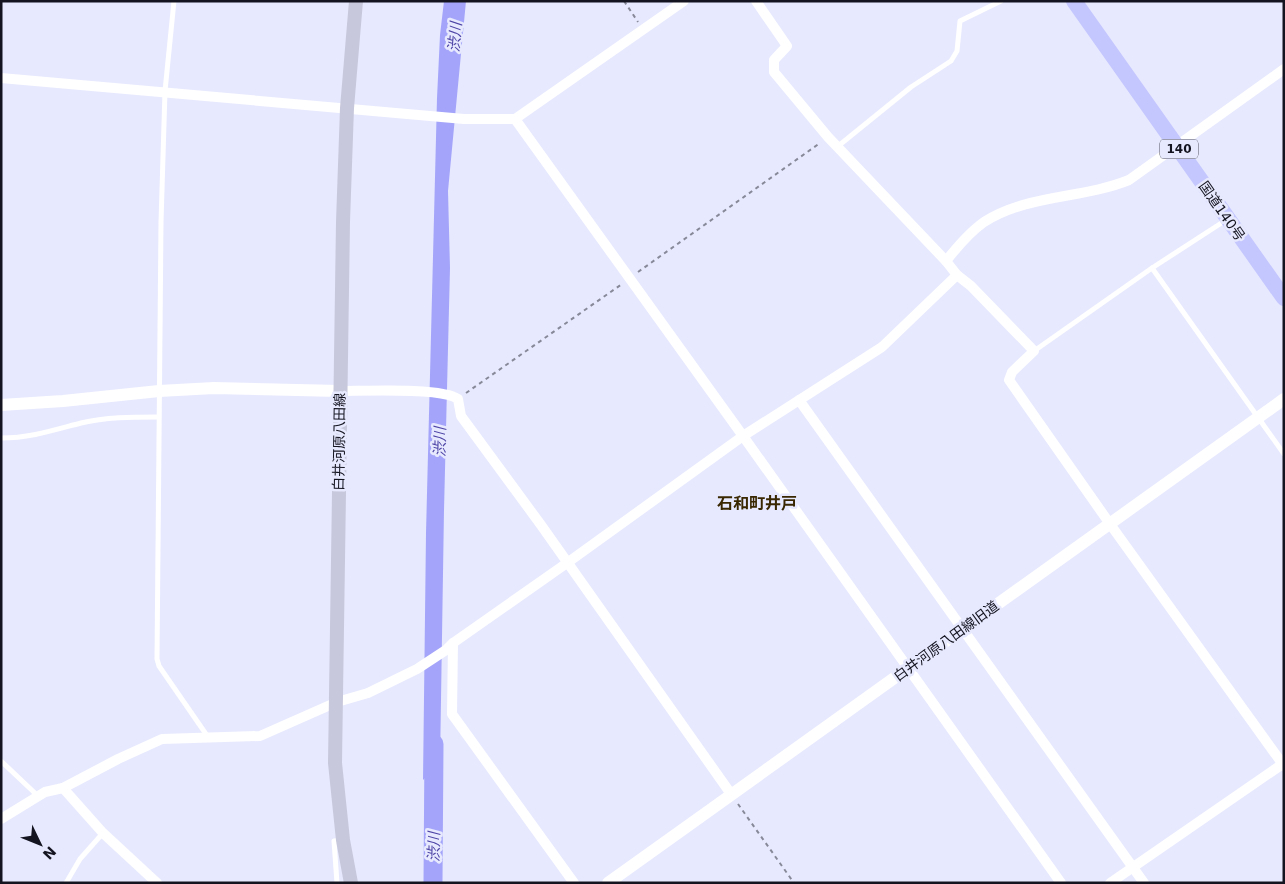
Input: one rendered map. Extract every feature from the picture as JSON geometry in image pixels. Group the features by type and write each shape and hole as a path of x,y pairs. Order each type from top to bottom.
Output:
{"highway":[{"name":"国道140号","path":"1074,1 1284,298"}],"main road":[{"name":"白井河原八田線","path":"351,883 343,840 335,763 343,222 347,108 356,1"}],"street":[{"path":"1,78 464,119 515,120 684,1"},
{"path":"756,1 787,46 774,60 774,72 837,147 957,274 1034,351 1012,372 1009,380 1283,764 1110,883"},
{"path":"946,261 955,249 982,224 993,217 1037,202 1119,184 1136,176 1284,69"},
{"path":"515,120 1060,883"},
{"path":"1,818 45,792 63,788 118,758 162,739 260,736 336,702 368,693 417,669 742,436 882,347 957,274"},
{"path":"1,405 214,388 420,391 456,397 461,416 541,525 731,794"},
{"name":"白井河原八田線旧道","path":"608,883 1284,399"},
{"path":"799,400 1144,883"},
{"path":"450,647 452,714 574,883"},
{"path":"63,788 103,833 157,883"}],"lane":[{"path":"174,1 164,91 158,417 157,659 159,666 208,738"},
{"path":"837,147 911,87 951,61 957,51 960,21 1001,1"},
{"path":"1034,351 1152,268 1228,219"},
{"path":"1152,268 1284,454"},
{"path":"1,438 41,435 82,423 116,417 158,417"},
{"path":"1,761 38,796"},
{"path":"66,883 80,859 103,833"},
{"path":"337,883 334,841 343,840"}],"path":[{"path":"624,1 644,29"},
{"path":"456,397 629,279 828,137"},
{"path":"731,794 794,883"}],"water":[{"path":"444,1 466,1 448,191 450,268 440,763 423,780 426,533 437,98 440,35"}],"waterway":[{"name":"渋川","path":"433,883 434,744"}],"district":[{"name":"石和町井戸","path":"757,503"}]}
